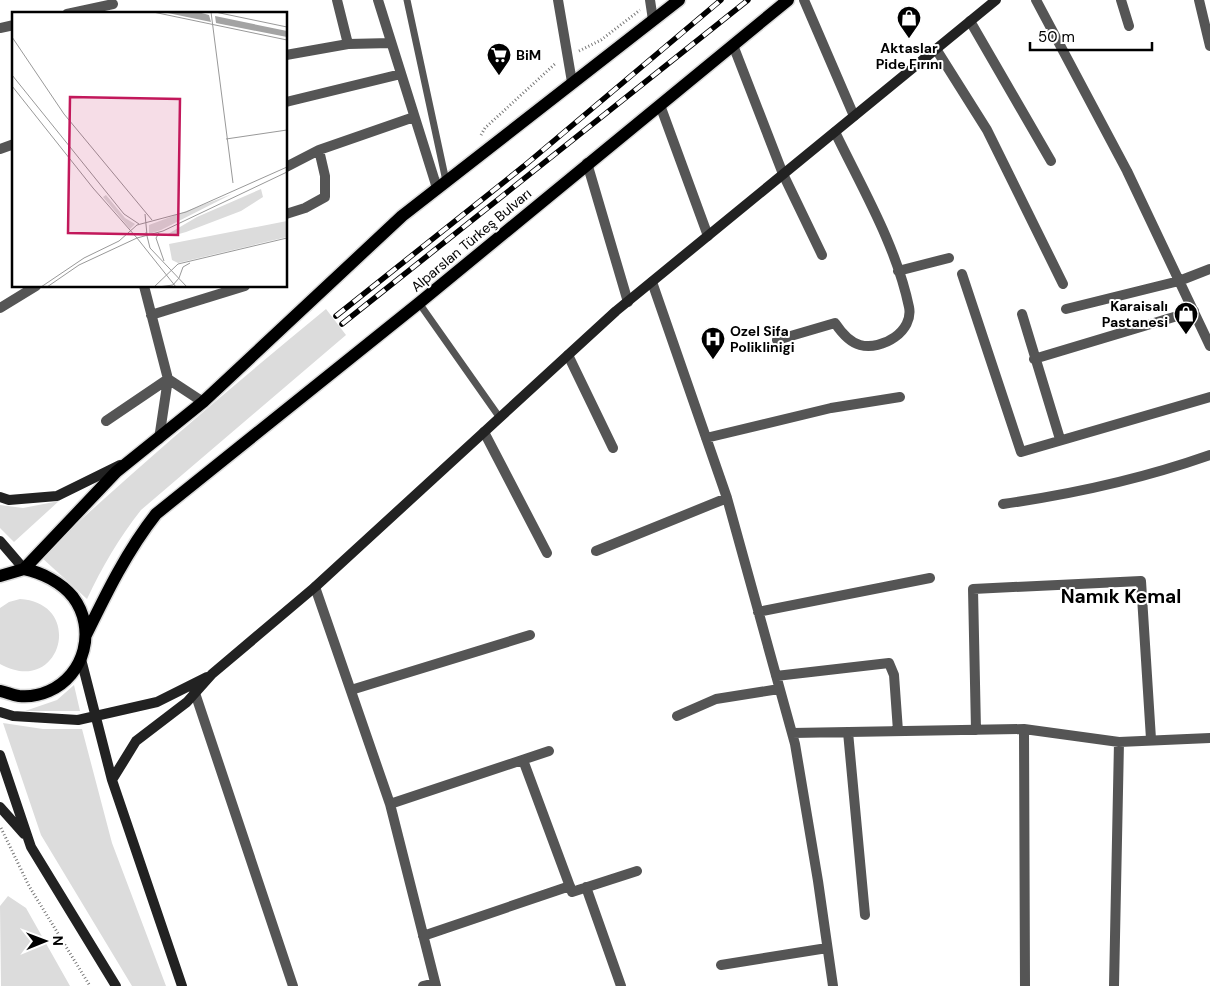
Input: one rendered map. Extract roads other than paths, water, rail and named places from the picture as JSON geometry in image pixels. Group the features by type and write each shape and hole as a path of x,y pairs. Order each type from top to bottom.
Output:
{"main road":[{"path":"0,576 24,569 35,554 130,460 204,402 402,216 679,0"},
{"name":"Alparslan Türkeş Bulvarı","path":"86,635 137,538 156,514 419,303 587,163 788,0"},
{"path":"0,700 19,696 40,695 58,687 71,675 80,659 86,635 83,614 73,597 58,583 24,569"},
{"path":"0,691 19,696"}],"street":[{"path":"337,0 348,44"},
{"path":"378,0 414,117 442,185"},
{"path":"558,0 572,82"},
{"path":"804,0 854,116"},
{"path":"112,780 136,741 193,689 315,587 628,302 996,0"},
{"path":"1036,0 1127,171 1209,342"},
{"path":"1120,0 1129,26"},
{"path":"1199,0 1210,46"},
{"path":"650,1 653,20"},
{"path":"79,12 114,6"},
{"path":"970,21 1051,161"},
{"path":"288,55 348,44 391,43"},
{"path":"733,45 783,174 822,255"},
{"path":"936,48 987,130 1063,284"},
{"path":"288,102 401,74"},
{"path":"660,105 708,236"},
{"path":"288,166 319,150 414,117"},
{"path":"777,340 835,323 842,334 861,346 872,345 899,336 905,328 910,312 889,244 835,132"},
{"path":"0,149 12,145"},
{"path":"288,213 305,208 325,198 325,176 319,150"},
{"path":"587,163 628,302"},
{"path":"898,271 949,258"},
{"path":"1066,310 1179,281 1210,269"},
{"path":"962,274 1021,452 1060,439 1210,397"},
{"path":"652,282 727,498 792,733 833,986"},
{"path":"0,308 33,288"},
{"path":"144,288 168,379 159,439"},
{"path":"151,314 238,288"},
{"path":"1034,358 1194,311"},
{"path":"1022,314 1060,439"},
{"path":"568,355 613,448"},
{"path":"168,379 204,402"},
{"path":"106,421 168,379"},
{"path":"706,438 830,408 900,397"},
{"path":"484,432 547,553"},
{"path":"1003,504 1066,495 1140,477 1210,455"},
{"path":"0,497 8,500 57,496 130,460"},
{"path":"596,550 727,498"},
{"path":"0,540 24,569"},
{"path":"758,612 930,578"},
{"path":"976,730 973,589 1141,581 1151,739"},
{"path":"315,587 390,804 435,984 423,986"},
{"path":"351,690 530,635"},
{"path":"80,659 112,780 182,986"},
{"path":"776,676 889,663 894,675 898,731"},
{"path":"0,712 13,716 78,720 157,702 193,689"},
{"path":"193,689 293,986"},
{"path":"677,716 716,699 779,689"},
{"path":"792,733 1024,729 1119,742 1151,739 1210,738"},
{"path":"1024,729 1025,986"},
{"path":"848,732 865,915"},
{"path":"1114,986 1119,742"},
{"path":"390,804 550,751"},
{"path":"0,755 28,839"},
{"path":"523,760 572,892 636,871"},
{"path":"0,807 28,839 116,986"},
{"path":"423,936 570,886"},
{"path":"586,887 621,986"},
{"path":"721,965 828,948"}],"lane":[{"path":"407,0 442,185"},
{"path":"419,303 500,418"}],"railway":[{"path":"336,316 524,166 721,0"},
{"path":"342,324 748,0"}],"place":[{"name":"Aktaslar Pide Fırını","path":"909,39"},
{"name":"BiM","path":"499,76"},
{"name":"Karaisalı Pastanesi","path":"1186,335"},
{"name":"Ozel Sifa Poliklinigi","path":"713,360"}],"district":[{"name":"Namık Kemal","path":"1121,596"}]}
